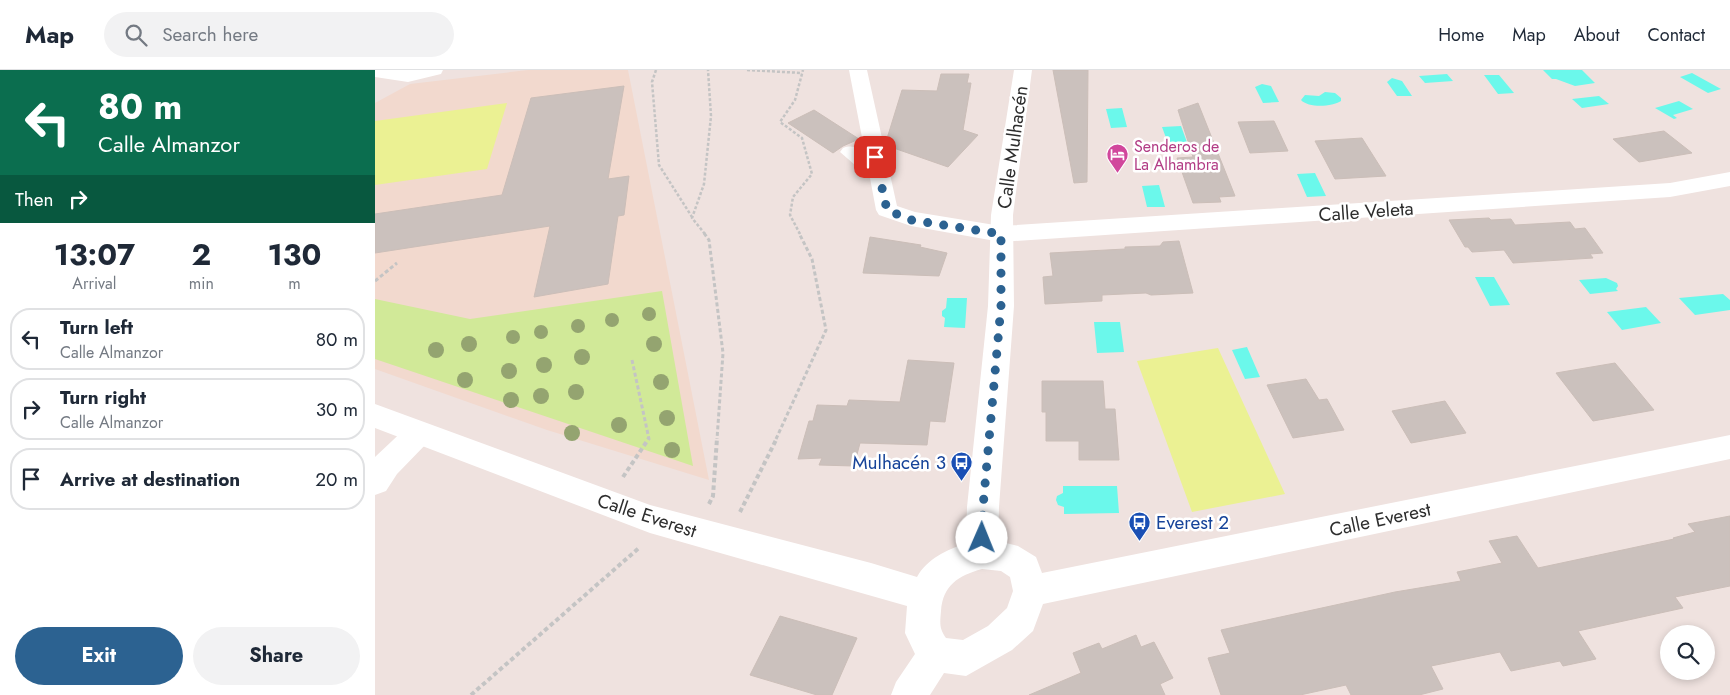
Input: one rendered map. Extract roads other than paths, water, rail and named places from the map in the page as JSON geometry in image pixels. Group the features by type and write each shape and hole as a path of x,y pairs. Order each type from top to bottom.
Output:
{"street":[{"path":"383,88 408,76 434,70"},
{"path":"858,70 879,175"},
{"name":"Calle Mulhacén","path":"982,554 983,507 1001,306 1001,215 1023,70"},
{"path":"375,71 408,76"},
{"path":"850,152 879,175"},
{"name":"Calle Veleta","path":"879,175 887,210 911,220 1001,234 1670,190 1730,179"},
{"name":"Calle Everest","path":"375,416 607,503 681,528 871,579 925,596"},
{"path":"375,482 386,466 419,433"},
{"name":"Calle Everest","path":"1030,591 1730,447"},
{"path":"982,554 1007,556 1024,568 1030,591 1021,619 1000,638 966,658 936,654 922,633 925,596 933,580 955,562 982,554"},
{"path":"909,695 936,654"}],"water":[{"path":"1543,70 1582,70 1595,83 1575,86 1552,79"},
{"path":"1692,73 1721,89 1708,93 1680,77"},
{"path":"1447,74 1453,81 1425,83 1419,76"},
{"path":"1484,75 1499,75 1514,93 1498,94"},
{"path":"1392,78 1402,81 1412,96 1397,96 1387,82"},
{"path":"1262,84 1271,86 1279,102 1263,103 1255,87"},
{"path":"1325,92 1335,93 1341,98 1341,101 1320,106 1304,103 1301,100 1305,95 1319,96"},
{"path":"1599,96 1609,104 1582,108 1572,99"},
{"path":"1679,101 1693,109 1673,115 1677,118 1674,119 1655,108"},
{"path":"1122,108 1127,127 1111,128 1106,109"},
{"path":"1181,126 1188,145 1169,146 1162,127"},
{"path":"1315,173 1326,196 1307,197 1297,174"},
{"path":"1159,185 1165,207 1147,207 1142,186"},
{"path":"1475,277 1494,277 1510,305 1490,306"},
{"path":"1606,278 1617,283 1616,289 1618,291 1590,294 1579,280"},
{"path":"1723,294 1730,300 1730,310 1695,315 1679,298"},
{"path":"947,298 967,298 965,328 944,327 945,318 942,316 942,311 946,308"},
{"path":"1646,307 1661,323 1622,330 1607,312"},
{"path":"1094,322 1120,322 1124,352 1097,353"},
{"path":"1247,347 1260,377 1245,379 1232,350"},
{"path":"1063,486 1117,486 1119,513 1064,514 1064,507 1058,505 1056,500 1057,496 1063,493"}],"place":[{"name":"Senderos de La Alhambra","path":"1118,174"},
{"name":"Mulhacén 3","path":"962,481"},
{"name":"Everest 2","path":"1140,541"}]}
